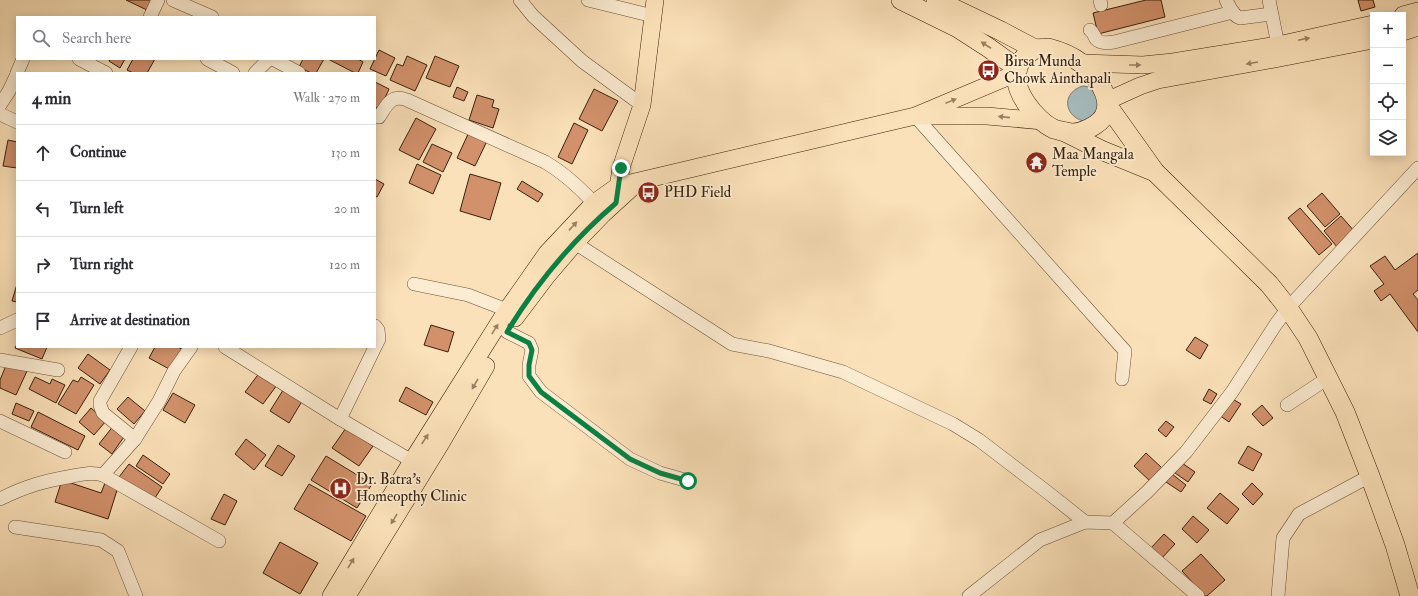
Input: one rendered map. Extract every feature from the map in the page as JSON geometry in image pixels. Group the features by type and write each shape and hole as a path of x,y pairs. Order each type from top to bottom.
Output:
{"highway":[{"path":"901,0 958,28 990,48 1017,70"},
{"path":"936,0 1035,49 1048,48 1058,51 1082,63 1093,74 1099,83 1107,104 1155,172 1269,284 1288,308 1308,338 1345,412 1395,545 1410,596"},
{"path":"1035,49 1024,57 1017,70 1016,77 1019,90 1032,111 1042,121 1053,128 1155,172"},
{"path":"1064,132 1074,133 1086,131 1098,123 1105,115 1107,104"}],"main road":[{"path":"616,203 621,168 642,105 654,8"},
{"path":"1406,14 1418,11"},
{"path":"1082,63 1143,65 1173,62 1278,45 1370,25"},
{"path":"1406,31 1418,27"},
{"path":"1107,104 1146,84 1158,80 1370,41"},
{"path":"347,596 418,466 507,310 547,253 594,203 618,186 915,116 985,87 1017,70"},
{"path":"915,116 987,116 1042,121"},
{"path":"331,596 518,314 546,277 575,243 603,214 640,181"}],"street":[{"path":"150,16 158,0"},
{"path":"173,0 210,16"},
{"path":"520,0 533,16 582,61 642,105"},
{"path":"588,0 654,8"},
{"path":"1226,0 1232,12 1240,18 1271,14"},
{"path":"1269,0 1278,45"},
{"path":"1090,30 1096,39 1101,42 1114,42 1232,12"},
{"path":"17,72 23,60"},
{"path":"80,60 104,72"},
{"path":"209,60 231,72"},
{"path":"256,72 268,60"},
{"path":"275,60 297,72"},
{"path":"0,105 9,91 16,75"},
{"path":"376,116 379,117 390,101 400,98 407,100 556,169 574,182 594,203"},
{"path":"0,114 16,122"},
{"path":"915,116 1125,351 1122,379"},
{"path":"1114,523 1186,452 1232,392 1288,308 1418,168"},
{"path":"575,243 732,344 769,351 843,372 953,424 979,440 1051,494 1085,522"},
{"path":"414,284 468,295 507,310"},
{"path":"0,328 16,320"},
{"path":"376,327 378,330 379,339 376,345"},
{"path":"507,332 529,343 531,346 532,350 529,365 529,376 541,392 630,459 660,473 688,481"},
{"path":"130,348 100,401 100,405 103,413 135,439"},
{"path":"103,475 135,439 159,401 174,371 189,348"},
{"path":"227,348 418,466"},
{"path":"340,419 375,348"},
{"path":"0,360 58,370"},
{"path":"1287,405 1328,378"},
{"path":"0,421 65,452"},
{"path":"0,500 17,490 44,481 95,472 103,475 219,541"},
{"path":"1278,596 1283,538 1299,514 1370,476"},
{"path":"969,596 1040,540 1085,522 1114,523 1198,596"},
{"path":"15,527 101,540 118,551 136,596"}],"shaded area":[{"path":"1083,86 1094,88 1099,92 1099,114 1083,121 1076,118 1072,114 1069,109 1068,98 1076,89"}],"building":[{"path":"126,0 154,0 149,11"},
{"path":"1146,0 1161,0 1165,17 1098,34 1093,13"},
{"path":"1358,0 1373,0 1375,7 1361,11"},
{"path":"379,50 395,58 386,76 370,69 374,60 376,60"},
{"path":"407,56 427,65 415,91 390,80 397,64 403,66"},
{"path":"435,56 459,66 450,87 426,78"},
{"path":"110,60 124,60 120,68"},
{"path":"132,60 154,60 148,72 131,72 127,70"},
{"path":"302,60 323,60 317,72 309,72 299,67"},
{"path":"330,60 360,60 363,62 358,72 353,72"},
{"path":"376,82 389,89 380,109 376,107"},
{"path":"457,87 468,92 464,101 453,97"},
{"path":"594,89 618,101 602,131 579,119"},
{"path":"477,95 494,100 492,107 499,109 493,128 469,120"},
{"path":"416,118 436,129 419,160 399,150"},
{"path":"574,123 588,130 572,164 558,157"},
{"path":"469,132 487,141 475,166 457,158"},
{"path":"8,140 16,142 16,168 3,166"},
{"path":"432,144 452,153 443,172 423,162"},
{"path":"417,164 441,175 433,194 409,183"},
{"path":"470,174 501,183 490,220 460,211"},
{"path":"376,180 384,184 376,196"},
{"path":"522,181 543,194 538,202 517,189"},
{"path":"1322,193 1340,214 1325,227 1307,206"},
{"path":"1300,208 1332,244 1319,255 1288,218"},
{"path":"1341,216 1355,232 1337,247 1324,231"},
{"path":"1418,253 1418,290 1413,294 1418,300 1418,332 1390,294 1381,301 1374,291 1384,284 1370,266 1385,256 1395,270"},
{"path":"16,287 16,302 12,301"},
{"path":"431,325 454,332 448,352 424,345"},
{"path":"1195,337 1208,345 1200,359 1186,350"},
{"path":"16,346 16,348 47,348 42,359 15,348"},
{"path":"154,348 180,348 183,350 171,370 149,358"},
{"path":"88,354 110,370 100,384 78,368"},
{"path":"7,363 27,371 16,395 0,388 0,380"},
{"path":"260,372 277,385 263,404 245,392"},
{"path":"35,377 50,384 52,379 65,385 56,403 29,389"},
{"path":"81,377 94,385 76,414 58,404 73,380 78,382"},
{"path":"285,387 304,398 289,423 270,411"},
{"path":"406,387 433,402 426,415 399,401"},
{"path":"1209,389 1217,394 1211,404 1203,400"},
{"path":"173,393 195,405 185,423 163,410"},
{"path":"128,397 145,411 134,424 117,409"},
{"path":"1231,398 1241,404 1229,422 1219,415"},
{"path":"16,403 34,411 29,421 12,414"},
{"path":"1262,405 1273,418 1263,426 1252,414"},
{"path":"91,408 106,421 94,435 79,422"},
{"path":"38,412 85,436 78,450 31,427"},
{"path":"1166,421 1174,427 1166,437 1158,430"},
{"path":"114,425 126,434 112,454 99,444"},
{"path":"346,428 373,446 359,466 332,448"},
{"path":"246,439 266,455 254,470 235,454"},
{"path":"278,445 295,456 282,476 265,466"},
{"path":"1248,446 1262,454 1253,471 1238,463"},
{"path":"1146,453 1163,469 1151,482 1134,466"},
{"path":"143,455 170,474 163,484 136,466"},
{"path":"326,456 372,484 357,508 311,480"},
{"path":"1182,463 1195,472 1188,482 1175,473"},
{"path":"129,464 162,487 153,501 119,477"},
{"path":"1172,474 1186,485 1181,492 1166,482"},
{"path":"62,480 101,493 105,483 118,487 108,519 55,502"},
{"path":"1252,483 1263,494 1253,505 1242,494"},
{"path":"309,484 366,516 351,541 294,509"},
{"path":"1220,493 1239,509 1227,524 1207,508"},
{"path":"224,494 237,501 225,525 211,519"},
{"path":"1193,516 1209,530 1197,543 1182,529"},
{"path":"1164,534 1175,544 1161,559 1150,549"},
{"path":"280,542 318,563 300,594 263,573"},
{"path":"1201,554 1225,580 1207,596 1205,596 1182,571"}],"place":[{"name":"Birsa Munda Chowk Ainthapali","path":"989,70"},
{"name":"Maa Mangala Temple","path":"1037,163"},
{"name":"PHD Field","path":"649,192"},
{"name":"Dr. Batra's Homeopthy Clinic","path":"341,488"}],"route":[{"path":"621,168 616,203 603,214 575,243 546,277 518,314 507,332 529,343 531,346 532,350 529,365 529,376 541,392 630,459 660,473 688,481"}]}
